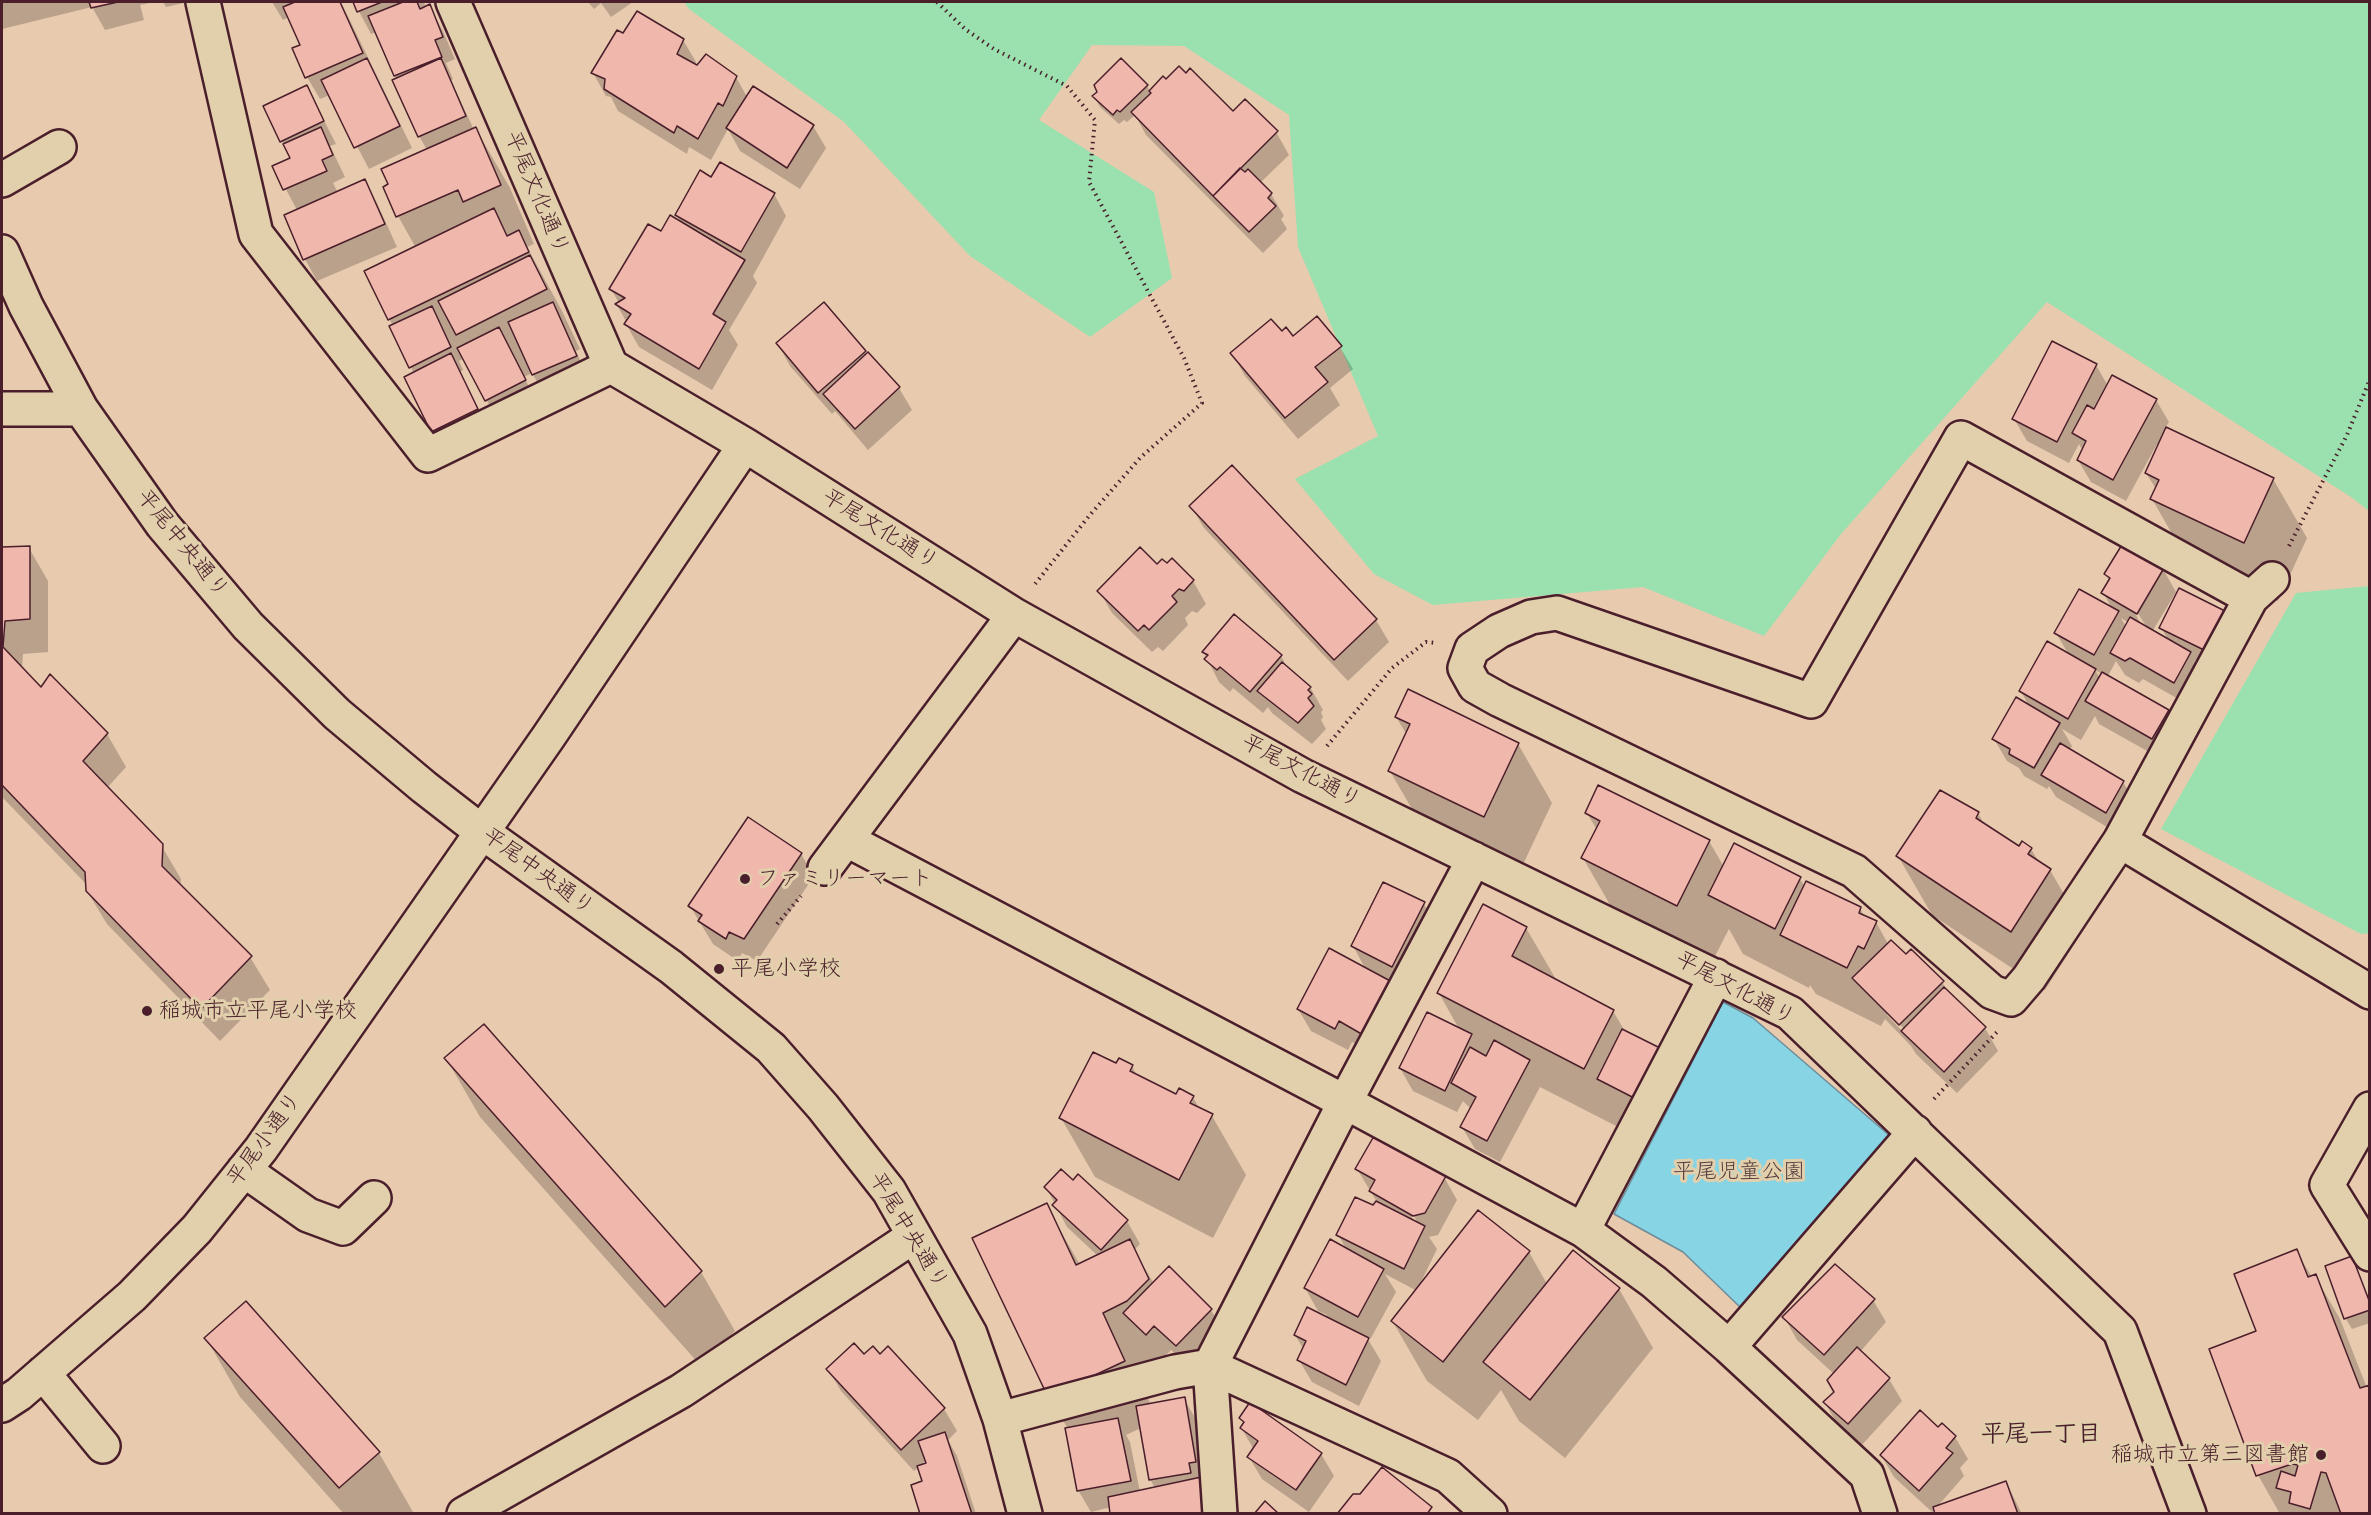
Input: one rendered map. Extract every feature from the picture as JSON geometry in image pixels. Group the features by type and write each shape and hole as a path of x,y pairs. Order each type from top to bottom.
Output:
{"street":[{"path":"202,2 256,234 428,455 610,366"},
{"name":"平尾文化通り","path":"453,2 610,366 745,445 1014,615 1303,776 1790,1013 2120,1331 2189,1514"},
{"path":"2,180 59,147"},
{"name":"平尾中央通り","path":"2,252 26,306 81,409 162,524 248,626 337,714 424,787 482,832 671,967 771,1048 823,1107 889,1191 970,1334 1000,1419 1025,1514"},
{"path":"2,409 81,409"},
{"path":"1961,438 2261,588 2120,841 2029,978 2011,999 1992,992 1854,872 1500,700 1475,686 1465,668 1472,649 1499,631 1531,616 1557,613 1811,701 1961,438"},
{"name":"平尾小通り","path":"2,1405 19,1394 132,1296 197,1229 244,1170 482,832 745,445"},
{"path":"825,868 1014,615"},
{"path":"847,840 1583,1230 1654,1281 1867,1474 1880,1514"},
{"path":"2120,841 2370,992"},
{"path":"1220,1514 1210,1366 1345,1102 1474,859"},
{"path":"1583,1230 1716,976"},
{"path":"2370,1109 2327,1185 2370,1254"},
{"path":"1729,1347 1912,1129"},
{"path":"244,1170 308,1215 344,1228 374,1198"},
{"path":"464,1514 681,1391 914,1236"},
{"path":"1000,1419 1175,1372 1210,1366 1448,1476 1490,1514"},
{"path":"43,1373 103,1446"}],"path":[{"path":"937,2 965,29 994,49 1067,86 1095,120 1089,182 1184,358 1202,403 1140,458 1089,516 1014,615"},
{"path":"2261,588 2347,435 2370,379"},
{"path":"1303,776 1392,668 1426,642"},
{"path":"1912,1129 2001,1028"}],"green space":[{"path":"684,2 2369,2 2369,511 2351,497 2047,302 1841,534 1764,636 1643,587 1433,605 1374,574 1295,479 1378,436 1298,247 1289,115 1184,46 1092,45 1039,120 1154,192 1172,278 1090,337 970,256 844,122 689,9"},
{"path":"2369,586 2370,933 2361,934 2161,829 2296,593"}],"water":[{"name":"平尾児童公園","path":"1723,1002 1753,1018 1890,1136 1741,1308 1683,1252 1614,1214"}],"building":[{"path":"89,2 118,2 91,8"},
{"path":"295,2 340,2 363,53 305,78 292,48 300,45 283,7"},
{"path":"353,2 382,2 357,12"},
{"path":"403,2 417,2 420,9 430,4 443,37 435,40 442,57 394,76 368,16"},
{"path":"637,11 684,39 677,54 697,65 706,54 737,76 723,106 718,103 698,139 677,126 674,133 604,89 605,79 591,73 617,30 623,33"},
{"path":"367,58 400,126 354,148 321,80"},
{"path":"441,58 466,116 418,137 392,80"},
{"path":"1121,58 1148,85 1120,112 1117,110 1113,115 1092,96 1097,92 1094,85"},
{"path":"1179,66 1186,73 1190,68 1233,111 1245,99 1278,131 1213,196 1131,112 1151,93 1149,91 1163,76 1166,79"},
{"path":"307,85 324,121 280,142 263,106"},
{"path":"753,86 814,125 787,168 726,128"},
{"path":"321,127 333,155 322,160 327,171 283,190 272,166 290,158 283,144"},
{"path":"476,127 501,185 463,202 458,190 396,217 383,187 388,184 381,169"},
{"path":"720,162 775,193 741,252 675,215 700,170 711,177"},
{"path":"1240,168 1245,172 1248,169 1272,193 1268,198 1276,206 1249,232 1213,196"},
{"path":"365,179 385,224 303,260 284,215"},
{"path":"494,208 507,236 519,230 529,252 388,320 364,271"},
{"path":"670,215 745,260 713,314 726,322 699,369 624,324 631,314 615,304 625,298 609,289 648,224 661,231"},
{"path":"530,255 547,289 456,335 438,301"},
{"path":"553,302 577,356 532,375 508,322"},
{"path":"824,302 866,351 818,393 776,343"},
{"path":"432,306 451,347 409,368 389,326"},
{"path":"1317,316 1342,346 1315,367 1328,382 1285,418 1230,353 1271,319 1282,331 1286,327 1293,336"},
{"path":"499,327 526,380 485,401 457,348"},
{"path":"2052,341 2097,364 2057,442 2012,419"},
{"path":"868,352 900,387 855,429 823,394"},
{"path":"451,353 478,409 431,432 404,377"},
{"path":"2112,375 2157,399 2113,480 2077,460 2086,441 2072,433 2087,405 2094,409"},
{"path":"2166,427 2274,478 2244,543 2150,499 2159,480 2145,473"},
{"path":"1232,465 1377,619 1334,660 1189,506"},
{"path":"2123,543 2164,568 2137,614 2101,593 2110,578 2104,574"},
{"path":"30,546 30,619 5,621 3,647 41,687 50,674 108,733 83,761 163,844 162,866 252,956 201,1009 86,891 85,872 2,785 2,547"},
{"path":"1140,547 1157,564 1162,559 1167,563 1172,558 1194,580 1184,591 1179,589 1172,596 1177,602 1149,630 1144,625 1138,631 1097,591"},
{"path":"2179,588 2225,611 2204,650 2159,628"},
{"path":"2079,589 2119,611 2094,655 2054,633"},
{"path":"1234,614 1282,655 1250,692 1220,667 1217,670 1204,659 1208,655 1202,652"},
{"path":"2130,617 2191,652 2174,683 2130,658 2125,661 2110,653"},
{"path":"2047,641 2096,669 2068,719 2019,691"},
{"path":"1282,662 1311,687 1308,690 1312,694 1308,698 1314,706 1298,723 1257,691"},
{"path":"2102,672 2169,710 2152,739 2085,701"},
{"path":"1408,689 1519,743 1484,817 1388,771 1410,724 1395,717"},
{"path":"2016,697 2060,723 2034,768 2009,754 2010,749 1992,739"},
{"path":"2060,743 2124,781 2106,813 2041,775"},
{"path":"1598,785 1710,840 1677,906 1581,858 1600,821 1585,813"},
{"path":"1940,790 1979,812 1976,818 2019,846 2022,841 2032,848 2028,854 2051,869 2011,932 1896,856"},
{"name":"ファミリーマート","path":"748,817 802,853 744,939 729,932 726,939 698,921 702,915 688,906"},
{"path":"1734,843 1801,877 1775,929 1708,895"},
{"path":"1806,881 1861,907 1859,913 1877,921 1864,949 1858,946 1847,968 1780,935"},
{"path":"1383,882 1425,902 1392,967 1351,946"},
{"path":"1483,904 1527,927 1512,956 1614,1010 1584,1069 1437,993"},
{"path":"1891,940 1906,954 1911,949 1944,981 1899,1025 1852,978"},
{"path":"1329,948 1394,983 1365,1036 1339,1021 1335,1029 1297,1009"},
{"path":"1944,987 1986,1027 1944,1072 1901,1031"},
{"path":"1427,1012 1472,1034 1445,1091 1399,1068"},
{"path":"484,1024 702,1271 665,1307 444,1058"},
{"path":"1622,1029 1660,1048 1642,1102 1597,1079"},
{"path":"1494,1040 1530,1060 1487,1141 1460,1127 1476,1097 1451,1083 1470,1047 1486,1056"},
{"path":"1093,1052 1116,1063 1119,1058 1133,1065 1130,1071 1176,1094 1179,1088 1194,1096 1190,1103 1213,1114 1179,1180 1059,1118"},
{"path":"1374,1136 1446,1176 1425,1213 1413,1216 1369,1191 1375,1180 1355,1169"},
{"path":"1061,1169 1073,1180 1078,1174 1128,1220 1101,1250 1052,1205 1057,1200 1044,1187"},
{"path":"1355,1197 1373,1205 1376,1201 1425,1226 1404,1269 1336,1235"},
{"path":"1047,1203 1076,1265 1130,1239 1149,1279 1127,1301 1103,1313 1125,1361 1048,1397 972,1238"},
{"path":"1478,1210 1530,1251 1443,1362 1391,1321"},
{"path":"1330,1239 1384,1269 1358,1317 1304,1288"},
{"path":"2297,1249 2308,1277 2316,1274 2360,1388 2370,1385 2370,1514 2341,1514 2326,1473 2321,1472 2310,1509 2289,1503 2291,1492 2276,1488 2281,1471 2295,1476 2298,1465 2292,1464 2256,1476 2209,1349 2256,1331 2234,1274"},
{"path":"1573,1250 1620,1288 1530,1400 1483,1362"},
{"path":"2352,1256 2370,1303 2370,1310 2344,1319 2325,1266"},
{"path":"1835,1264 1875,1299 1824,1355 1782,1317"},
{"path":"1169,1266 1212,1309 1176,1346 1154,1326 1146,1335 1123,1313"},
{"path":"246,1301 380,1452 339,1488 204,1338"},
{"path":"1307,1307 1369,1338 1346,1385 1297,1360 1306,1341 1294,1335"},
{"path":"854,1343 864,1354 873,1346 880,1354 888,1346 945,1408 901,1450 826,1369"},
{"path":"1857,1347 1890,1378 1848,1424 1823,1402 1834,1392 1827,1380"},
{"path":"1185,1397 1196,1462 1189,1463 1191,1473 1149,1480 1136,1406"},
{"path":"1250,1402 1322,1453 1296,1490 1247,1457 1258,1441 1240,1428 1244,1422 1239,1418"},
{"path":"1920,1410 1938,1427 1942,1423 1956,1436 1946,1448 1953,1453 1919,1491 1880,1455"},
{"path":"1118,1418 1131,1481 1077,1491 1065,1428"},
{"path":"945,1432 972,1514 920,1514 911,1485 922,1481 917,1466 926,1463 918,1441"},
{"path":"1382,1467 1432,1507 1427,1514 1337,1514 1353,1494 1360,1494"},
{"path":"1206,1476 1206,1514 1110,1514 1108,1497"},
{"path":"2006,1481 2018,1514 1935,1514 1933,1507"},
{"path":"1265,1501 1279,1514 1254,1514"}],"place":[{"name":"ファミリーマート","path":"745,879"},
{"name":"平尾小学校","path":"719,969"},
{"name":"稲城市立平尾小学校","path":"147,1011"},
{"name":"稲城市立第三図書館","path":"2321,1455"}],"district":[{"name":"平尾一丁目","path":"2041,1435"}]}
